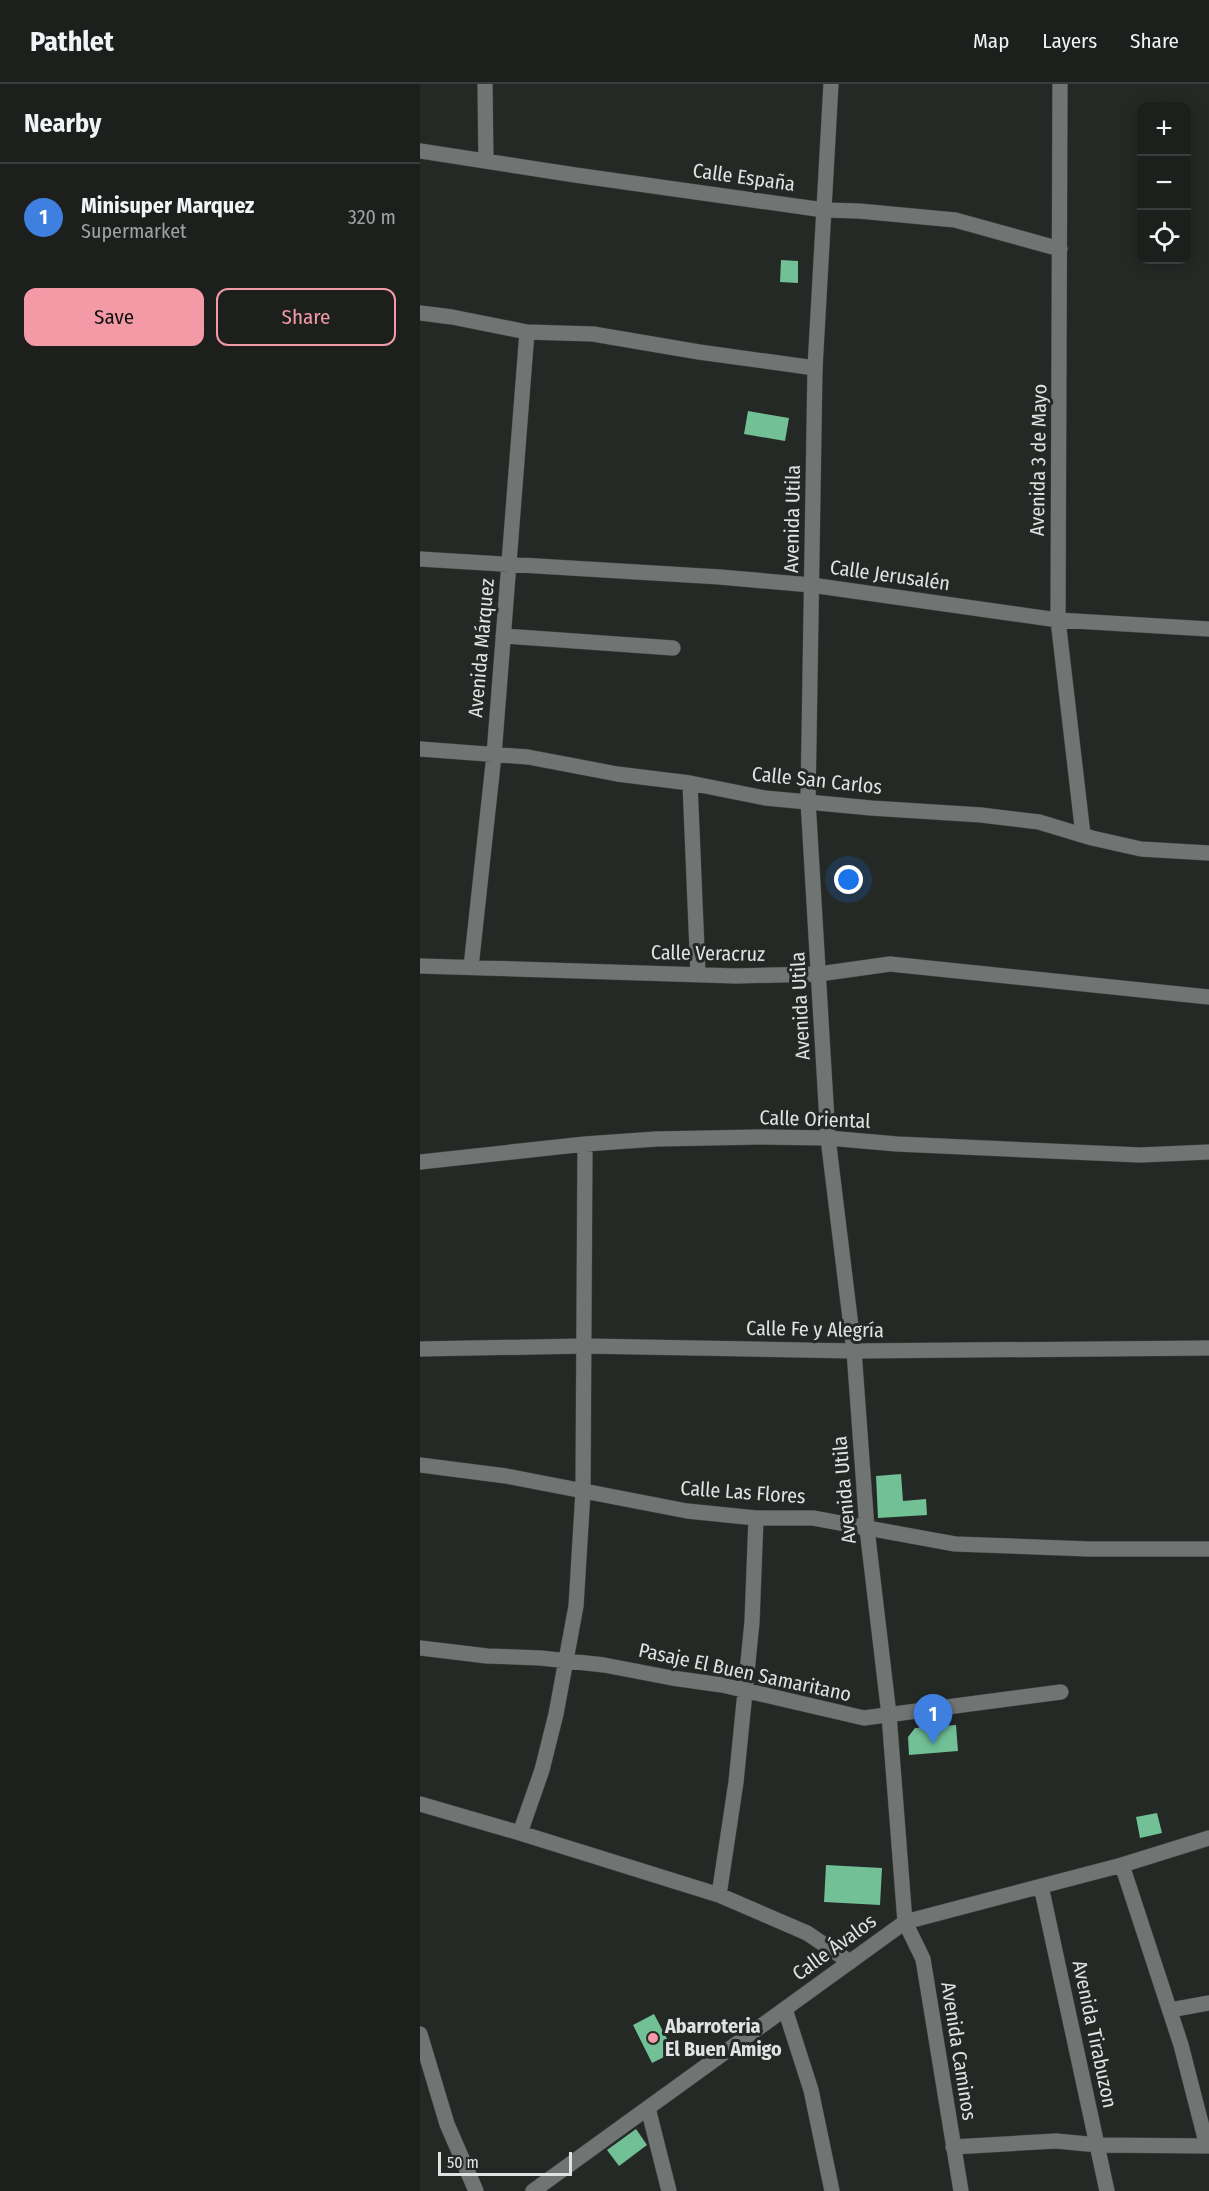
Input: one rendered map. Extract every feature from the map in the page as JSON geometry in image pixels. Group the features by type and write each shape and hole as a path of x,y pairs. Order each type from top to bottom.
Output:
{"street":[{"path":"485,84 486,161"},
{"name":"Avenida Utila","path":"831,84 815,368 808,801 828,1138 854,1351 867,1529 889,1715 904,1922"},
{"name":"Avenida 3 de Mayo","path":"1060,84 1058,620 1083,835"},
{"name":"Calle España","path":"420,151 824,210 955,220 1060,249"},
{"path":"420,313 527,332 593,334 815,368"},
{"name":"Avenida Márquez","path":"471,968 494,754 527,332"},
{"name":"Calle Jerusalén","path":"420,559 636,571 812,585 1058,620 1209,629"},
{"path":"503,636 673,648"},
{"name":"Calle San Carlos","path":"420,749 528,757 617,774 690,783 765,798 981,815 1039,822 1141,849 1209,853"},
{"path":"690,783 698,974"},
{"name":"Calle Veracruz","path":"420,966 736,976 819,974 890,964 1209,997"},
{"name":"Calle Oriental","path":"420,1162 585,1144 656,1139 828,1138 897,1144 1140,1155 1209,1152"},
{"path":"520,1833 542,1770 556,1714 576,1606 583,1492 585,1144"},
{"name":"Calle Fe y Alegría","path":"420,1349 585,1346 854,1351 1209,1348"},
{"name":"Calle Las Flores","path":"420,1465 506,1476 687,1511 756,1518 813,1518 955,1544 1089,1549 1209,1549"},
{"path":"719,1895 736,1782 752,1622 756,1518"},
{"name":"Pasaje El Buen Samaritano","path":"420,1648 487,1656 565,1660 604,1665 722,1685 864,1718 1061,1692"},
{"path":"420,1804 719,1895 807,1933 850,1962"},
{"name":"Calle Ávalos","path":"533,2191 904,1922 1122,1865 1209,1838"},
{"path":"953,2147 1056,2141 1098,2145 1208,2146 1181,2045 1122,1865"},
{"name":"Avenida Tirabuzon","path":"1041,1886 1107,2191"},
{"name":"Avenida Caminos","path":"904,1922 923,1959 961,2191"},
{"path":"1170,2010 1209,2003"},
{"path":"784,2009 811,2090 832,2191"},
{"path":"420,2034 447,2124 476,2191"},
{"path":"648,2108 669,2191"}],"building":[{"path":"781,260 798,261 798,283 780,282"},
{"path":"748,411 789,418 785,441 744,434"},
{"path":"901,1474 903,1501 926,1499 927,1515 878,1518 876,1476"},
{"path":"956,1725 958,1751 909,1755 908,1737 915,1728"},
{"path":"1157,1813 1162,1833 1140,1838 1136,1817"},
{"path":"826,1865 882,1868 880,1905 824,1902"},
{"name":"Abarroteria El Buen Amigo","path":"654,2014 674,2052 652,2063 633,2025"},
{"path":"636,2129 647,2145 619,2166 607,2150"}],"place":[{"name":"Minisuper Marquez","path":"933,1744"},
{"name":"Abarroteria El Buen Amigo","path":"653,2038"}]}
